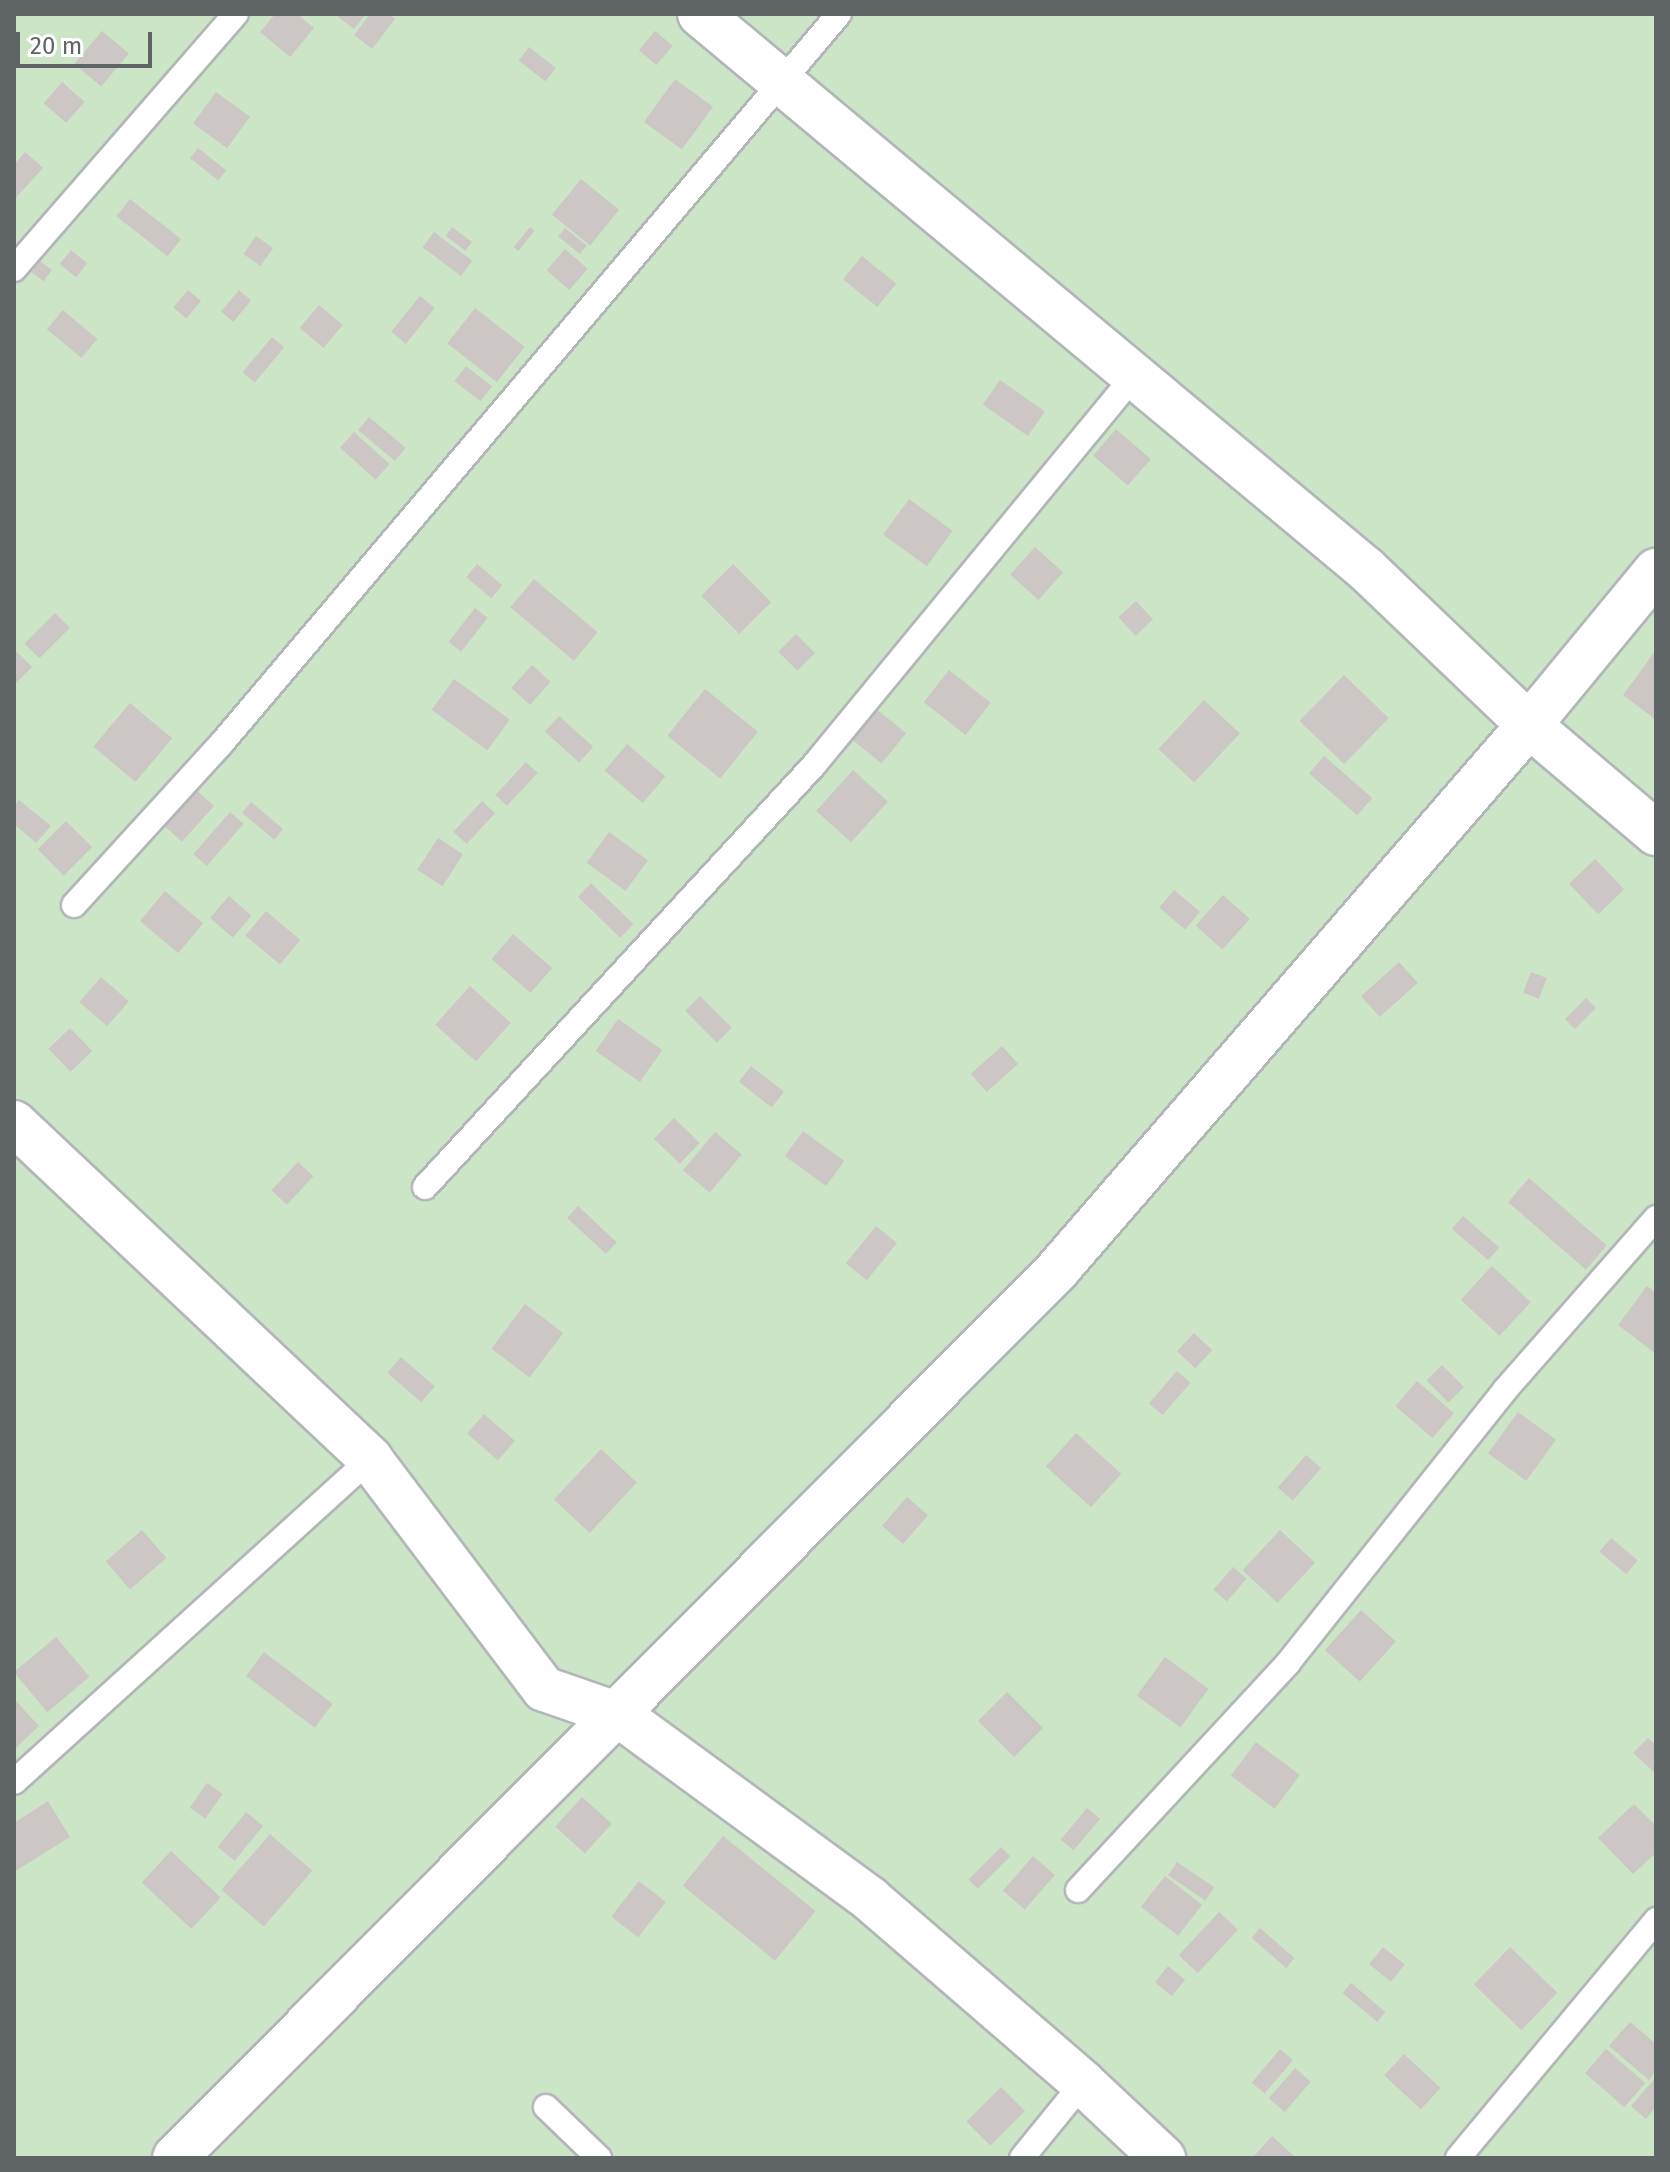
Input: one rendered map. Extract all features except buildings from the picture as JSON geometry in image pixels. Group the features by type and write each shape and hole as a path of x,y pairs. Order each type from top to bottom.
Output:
{"street":[{"path":"700,14 779,83 1366,569 1529,725 1656,833"},
{"path":"175,2158 619,1715 1058,1269 1529,725 1656,571"},
{"path":"14,1123 370,1459 544,1689 619,1715 870,1899 1083,2083 1163,2158"}],"lane":[{"path":"14,269 236,14"},
{"path":"74,905 221,744 839,14"},
{"path":"425,1187 814,765 1133,377"},
{"path":"1078,1890 1288,1663 1505,1390 1656,1218"},
{"path":"14,1782 370,1459"},
{"path":"1458,2158 1656,1920"},
{"path":"1022,2158 1083,2083"},
{"path":"546,2107 599,2158"}],"green space":[{"path":"14,14 1656,14 1656,2158 14,2158"}]}
